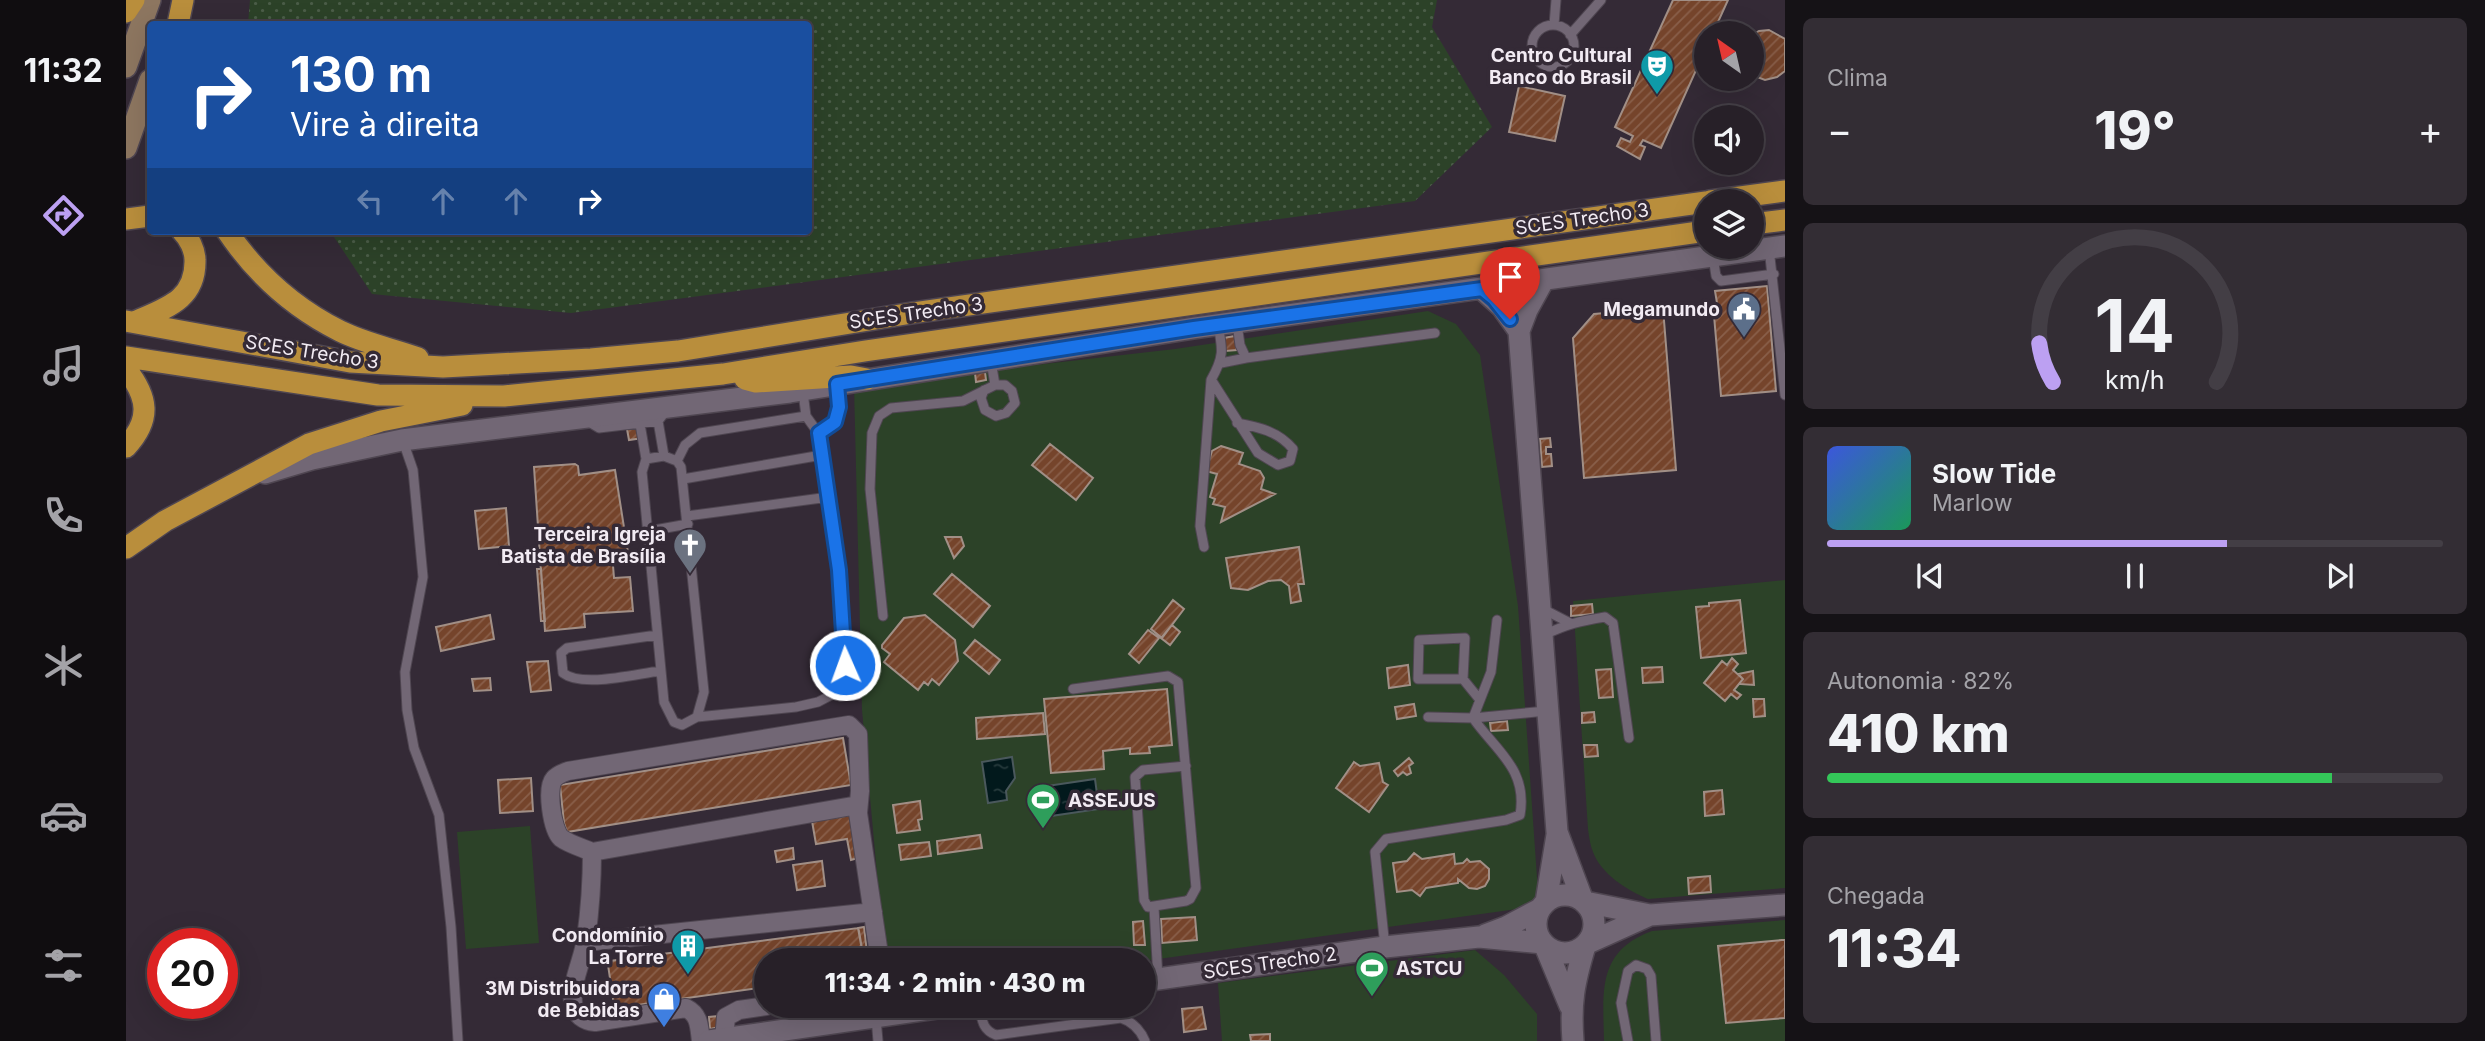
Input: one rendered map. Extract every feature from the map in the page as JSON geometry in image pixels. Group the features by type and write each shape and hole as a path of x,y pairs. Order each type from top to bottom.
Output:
{"highway":[{"path":"126,12 134,0"},
{"path":"178,21 181,0"},
{"name":"SCES Trecho 3","path":"1764,194 1785,191"},
{"name":"SCES Trecho 3","path":"130,322 350,362 443,367 591,359 678,351 912,313 1694,204"},
{"path":"126,219 147,216"},
{"path":"1764,223 1785,220"},
{"name":"SCES Trecho 3","path":"126,357 378,395 504,396 723,374 892,347 1694,233"},
{"path":"130,322 172,305 190,289 195,275 195,254 186,235"},
{"path":"230,235 245,258 290,301 342,332 443,367"},
{"path":"126,369 144,399 144,418 136,436 126,447"},
{"path":"723,374 756,382 851,376 867,379"},
{"path":"126,548 165,521 309,444 381,421 504,396"}],"main road":[{"path":"126,67 150,0"},
{"path":"171,21 181,0"},
{"path":"126,148 147,88"}],"street":[{"path":"235,482 312,460 402,440 581,418 664,414 990,359 1228,323 1699,259"},
{"path":"1544,281 1527,310 1519,331 1558,832 1584,901 1594,918 1592,935 1586,944 1575,981 1571,1008 1573,1041"},
{"path":"1482,289 1502,307 1519,331"},
{"path":"858,805 592,852 562,838 556,830 550,786 554,778 562,773 849,725 858,734 858,805 878,948"},
{"path":"1558,832 1536,927 1571,1008"},
{"path":"592,852 586,942 574,991 573,1003 577,1014 586,1021 595,1022 686,1008 693,1011 698,1018 701,1041"},
{"path":"1543,906 1564,895 1650,915 1785,905"},
{"name":"SCES Trecho 2","path":"1479,937 1506,927 1543,906"},
{"path":"586,942 873,912"},
{"path":"1544,944 1561,953 1569,953 1650,915"},
{"name":"SCES Trecho 2","path":"1156,979 1385,947 1479,937 1544,944"},
{"path":"716,1040 726,1017 739,1010 754,1008"},
{"path":"716,1040 863,1018"}],"lane":[{"path":"1554,25 1556,0"},
{"path":"1570,34 1601,0"},
{"path":"1554,25 1570,34 1574,44 1572,54 1567,62 1558,67 1539,61 1533,53 1532,43 1536,34 1544,27 1554,25"},
{"path":"1777,247 1773,274 1785,395"},
{"path":"1713,259 1717,277 1721,281 1773,274"},
{"path":"1228,323 1246,358"},
{"path":"1204,547 1200,513 1211,380 1221,363 1228,323"},
{"path":"1221,363 1435,333"},
{"path":"990,359 995,385"},
{"path":"1211,380 1237,423 1258,453 1278,466 1290,461 1293,449 1283,438 1237,423"},
{"path":"819,433 835,422 839,407 837,384"},
{"path":"883,616 870,489 872,433 879,416 891,408 962,401 984,390 995,385 1004,384 1013,391 1015,403 1006,414 996,416 985,410 981,398 984,390"},
{"path":"640,424 646,459 642,472 660,671 664,702 674,722 682,725 697,717 796,707 830,697 843,683 845,665 844,613 819,433 806,416 802,390"},
{"path":"581,418 599,428 640,424 664,414 664,456"},
{"path":"677,461 685,445 700,433 806,416"},
{"path":"402,440 413,470 423,577 405,672 407,710 414,748 439,815 451,927 458,1041"},
{"path":"683,479 822,455"},
{"path":"646,459 664,456 677,461 681,467 704,692 697,717"},
{"path":"649,531 687,520 829,497"},
{"path":"1540,608 1570,623"},
{"path":"1542,636 1570,623 1605,617 1613,623 1629,738"},
{"path":"1473,718 1491,672 1497,620"},
{"path":"657,635 567,648 561,653 561,659 563,673 570,678 593,680 660,671"},
{"path":"1463,679 1418,678 1419,640 1465,638 1463,679 1480,700"},
{"path":"1073,690 1168,676 1178,682 1196,888 1186,901 1148,907 1144,900 1135,777 1143,770 1185,766"},
{"path":"1428,717 1473,718 1548,711"},
{"path":"1385,947 1375,852 1386,839 1506,820 1520,815 1522,800 1514,768 1473,718"},
{"path":"1152,948 1154,907"},
{"path":"1628,1041 1621,1003 1628,971 1636,965 1647,969 1651,976 1656,1041"},
{"path":"876,1018 878,1041"},
{"path":"982,1018 984,1027 989,1033 996,1035 1121,1018 1130,1021 1144,1041"}],"green space":[{"path":"250,0 1437,0 1432,27 1492,127 1415,201 571,313 372,294 333,235 812,235 812,21 248,21"},
{"path":"1428,311 1456,324 1480,355 1518,606 1539,906 1156,959 1156,948 884,948 862,710 854,386 1175,349"},
{"path":"1785,580 1785,888 1648,899 1623,886 1608,874 1597,860 1591,846 1573,601"},
{"path":"530,826 539,943 466,949 457,832"},
{"path":"1785,920 1785,1041 1604,1041 1603,1006 1607,975 1612,961 1634,939 1652,931"},
{"name":"ASTCU","path":"1475,950 1504,975 1537,1014 1537,1041 1222,1041 1218,983"}],"water":[{"path":"1012,757 1015,778 1006,791 1007,800 988,803 982,762"},
{"path":"1095,779 1099,809 1044,817 1040,787"}],"building":[{"name":"Centro Cultural Banco do Brasil","path":"1673,0 1728,0 1718,21 1694,21 1694,75 1661,148 1643,140 1640,145 1645,147 1640,159 1617,146 1621,138 1630,142 1633,136 1615,127"},
{"path":"1764,30 1769,30 1785,39 1785,71 1777,77 1765,80 1764,80"},
{"path":"1519,86 1565,96 1555,141 1509,132"},
{"name":"Megamundo","path":"1767,286 1776,391 1721,396 1713,304 1717,303 1715,291"},
{"path":"1663,308 1676,470 1584,478 1573,338 1594,314"},
{"path":"1235,336 1237,350 1225,351 1223,338"},
{"path":"985,372 986,380 976,382 975,373"},
{"path":"638,427 643,438 629,440 627,429"},
{"path":"1550,438 1551,447 1546,447 1546,454 1551,454 1552,466 1542,467 1540,439"},
{"path":"1050,444 1093,478 1076,500 1032,465"},
{"path":"1221,446 1243,453 1239,464 1260,471 1264,478 1261,489 1275,494 1221,522 1225,507 1213,504 1215,499 1210,497 1217,474 1206,471 1212,451"},
{"path":"578,466 579,475 615,470 628,553 612,553 614,578 630,577 633,611 584,614 585,627 545,631 534,467"},
{"path":"506,508 509,546 479,549 475,511"},
{"path":"945,537 961,537 964,546 954,558"},
{"path":"1299,547 1304,584 1298,584 1301,601 1291,603 1289,586 1281,580 1268,581 1248,590 1231,588 1226,558"},
{"path":"537,569 541,569 545,621 541,621"},
{"path":"952,574 990,606 973,627 934,594"},
{"path":"1173,600 1184,609 1162,638 1151,629"},
{"path":"1740,600 1746,653 1701,658 1696,607"},
{"path":"1592,604 1593,614 1571,616 1571,606"},
{"path":"490,615 494,639 441,651 436,627"},
{"path":"925,615 955,640 958,661 939,685 932,679 928,685 924,682 918,690 884,662 890,654 882,645 904,618"},
{"path":"1172,625 1180,632 1170,645 1161,638"},
{"path":"1148,630 1159,638 1139,663 1129,654"},
{"path":"975,640 1000,660 989,674 964,653"},
{"path":"1732,658 1738,664 1733,670 1743,679 1734,690 1741,695 1737,699 1731,694 1725,701 1704,683 1722,661 1727,665"},
{"path":"548,661 551,690 531,692 527,662"},
{"path":"1408,665 1410,685 1389,688 1387,668"},
{"path":"1662,667 1663,682 1643,683 1642,668"},
{"path":"1611,669 1613,697 1599,698 1596,670"},
{"path":"1753,671 1754,685 1739,684 1743,679 1738,674"},
{"path":"490,678 491,690 474,691 472,679"},
{"path":"1167,689 1172,745 1149,747 1150,753 1130,754 1130,748 1103,751 1104,769 1051,773 1044,699"},
{"path":"1753,699 1764,699 1765,716 1754,717"},
{"path":"1414,704 1416,716 1397,719 1395,707"},
{"path":"1594,712 1595,722 1582,723 1582,713"},
{"path":"1043,713 1045,734 977,739 976,718"},
{"path":"1507,721 1508,730 1491,731 1490,723"},
{"path":"843,738 851,785 567,832 564,823 560,785"},
{"path":"1584,745 1597,745 1598,756 1585,757"},
{"path":"1409,758 1413,763 1409,766 1411,773 1407,775 1403,772 1398,776 1394,771"},
{"path":"1354,762 1360,766 1379,763 1383,782 1388,785 1369,812 1336,788"},
{"path":"531,778 533,811 500,813 498,780"},
{"path":"1722,790 1724,814 1705,816 1704,792"},
{"path":"920,801 920,830 897,833 893,805"},
{"path":"852,815 858,858 851,860 847,839 816,844 812,821"},
{"path":"980,835 982,848 938,854 937,841"},
{"path":"929,842 931,856 901,860 899,845"},
{"path":"793,848 794,859 777,862 775,851"},
{"path":"1414,853 1422,859 1454,854 1455,864 1463,863 1467,859 1470,862 1480,861 1489,869 1489,879 1485,886 1477,889 1469,888 1458,879 1458,883 1426,888 1420,896 1412,890 1397,892 1393,863 1407,861"},
{"path":"822,861 825,886 797,890 793,865"},
{"path":"1710,876 1711,892 1689,894 1688,878"},
{"path":"1195,917 1197,940 1162,943 1161,919"},
{"path":"1143,921 1145,945 1134,945 1133,922"},
{"path":"864,927 866,948 862,948 858,928"},
{"name":"Condomínio La Torre","path":"858,928 862,948 754,948 754,989 616,1008 608,965 610,961"},
{"path":"1785,940 1785,1018 1726,1023 1718,946"},
{"path":"1202,1007 1206,1029 1184,1032 1182,1009"},
{"path":"718,1016 720,1027 710,1029 709,1017"},
{"path":"1270,1034 1270,1041 1251,1041 1250,1035"}],"place":[{"name":"Centro Cultural Banco do Brasil","path":"1657,96"},
{"name":"Megamundo","path":"1744,339"},
{"name":"Terceira Igreja Batista de Brasília","path":"690,575"},
{"name":"ASSEJUS","path":"1043,830"},
{"name":"Condomínio La Torre","path":"688,976"},
{"name":"ASTCU","path":"1372,998"},
{"name":"3M Distribuidora de Bebidas","path":"664,1029"}],"route":[{"path":"845,665 844,613 819,433 835,422 839,407 837,384 1194,328 1482,289 1502,307 1510,319"}]}
